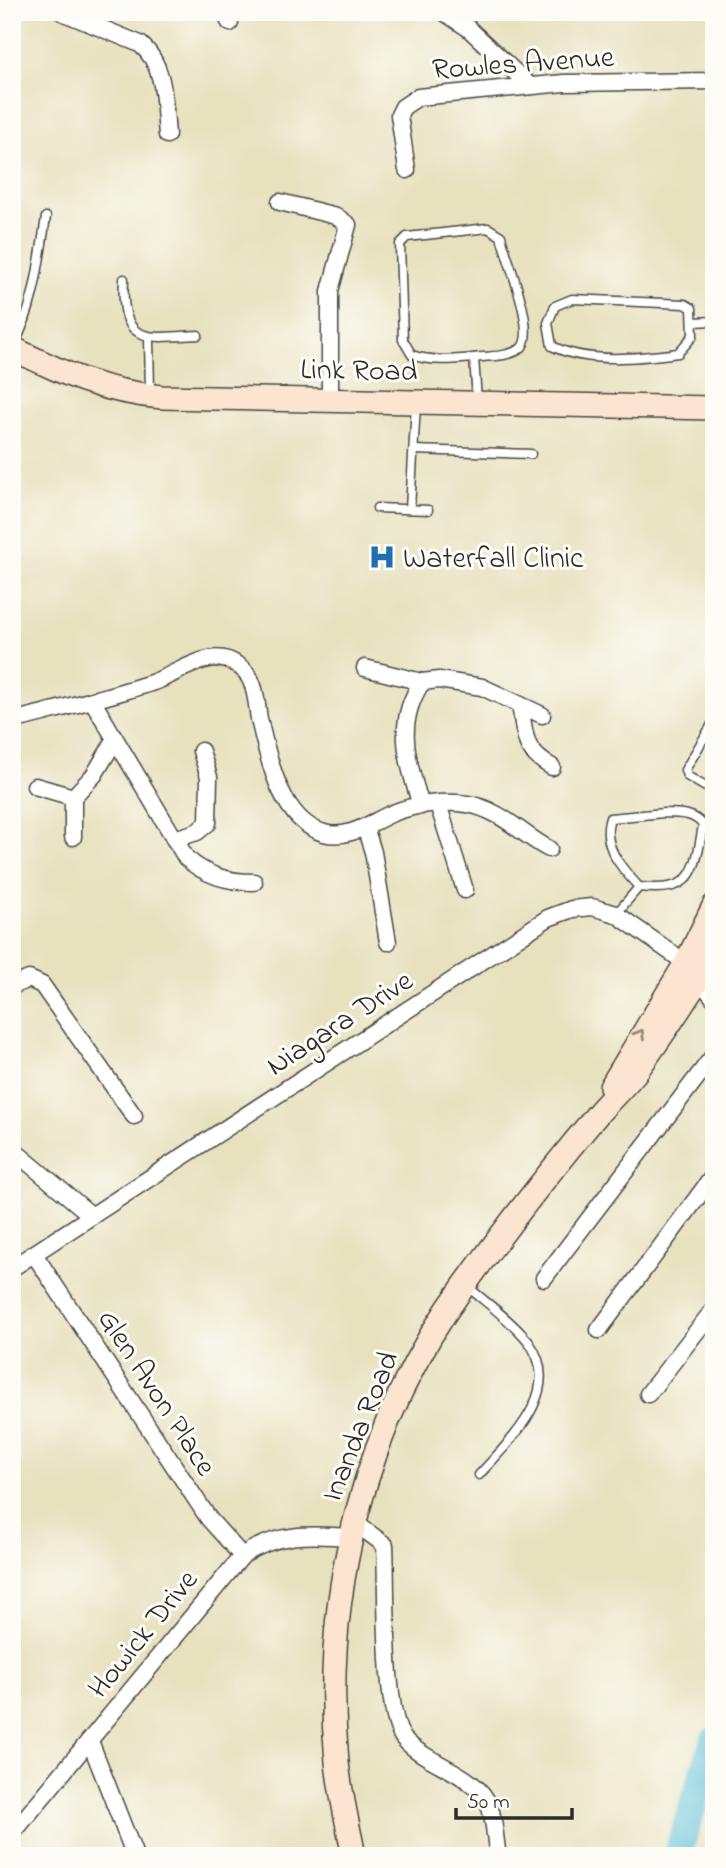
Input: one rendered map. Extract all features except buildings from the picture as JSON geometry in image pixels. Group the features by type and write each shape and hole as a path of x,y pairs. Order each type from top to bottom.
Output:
{"street":[{"path":"62,12 132,40 149,51 163,85 167,135"},
{"path":"444,12 468,28 530,86"},
{"name":"Rowles Avenue","path":"407,170 399,124 403,107 418,97 530,86 714,81"},
{"path":"280,202 336,216 348,225 330,291 330,400"},
{"name":"Link Road","path":"12,348 83,382 110,390 150,396 477,403 713,401"},
{"path":"12,721 153,683 209,659 223,659 236,663 252,681 264,738 294,815 308,827 327,834 346,834 393,813 421,806 467,804 498,814 550,849"},
{"path":"365,668 422,682 461,682 482,687 542,715"},
{"path":"421,806 404,743 404,724 411,702 422,682"},
{"path":"92,699 186,858 207,873 232,882 254,882"},
{"path":"520,705 528,746 533,757 552,768"},
{"path":"73,837 73,797 94,775 115,740"},
{"path":"174,839 197,832 208,823 209,777 201,751"},
{"path":"35,786 73,797"},
{"path":"438,804 465,890"},
{"path":"365,827 373,852 388,942"},
{"name":"Inanda Road","path":"354,1856 337,1763 334,1686 337,1615 353,1529 371,1465 422,1350 465,1284 597,1115 633,1075 693,970 714,906"},
{"name":"Niagara Drive","path":"12,1268 548,918 572,908 592,907 616,914 693,970 714,998"},
{"name":"Inanda Road","path":"693,970 714,954"},
{"path":"12,986 29,979 42,985 134,1116"},
{"path":"544,1278 714,1055"},
{"path":"12,1149 92,1216"},
{"path":"599,1330 714,1175"},
{"name":"Glen Avon Place","path":"34,1254 209,1520 243,1556"},
{"path":"648,1394 714,1308"},
{"path":"353,1529 385,1543 390,1695 402,1738 436,1764 472,1784 490,1807 498,1856"},
{"name":"Howick Drive","path":"14,1829 243,1556 260,1544 279,1538 353,1529"},
{"path":"90,1741 135,1856"}],"lane":[{"path":"12,348 26,322 33,299 46,217"},
{"path":"488,228 502,236 526,322 526,342 509,354 474,358 420,358 406,349 399,252 403,240 439,232 488,228"},
{"path":"124,278 124,308 129,320 149,339 150,396"},
{"path":"572,299 685,304 692,309 694,322 693,336 687,346 678,353 662,355 574,354 552,346 548,331 551,312 555,306 572,299"},
{"path":"694,322 714,321"},
{"path":"149,339 198,335"},
{"path":"474,358 477,403"},
{"path":"410,509 416,401"},
{"path":"414,450 531,454"},
{"path":"377,508 428,510"},
{"path":"714,721 685,770 687,776 714,792"},
{"path":"664,813 692,815 699,819 703,825 699,855 684,882 671,889 639,887 626,874 611,850 607,831 610,818 664,813"},
{"path":"616,914 639,887"},
{"path":"465,1284 528,1341 539,1361 541,1377 531,1412 479,1475"}],"waterway":[{"path":"677,1856 714,1741"}],"place":[{"name":"Waterfall Clinic","path":"382,557"}]}
